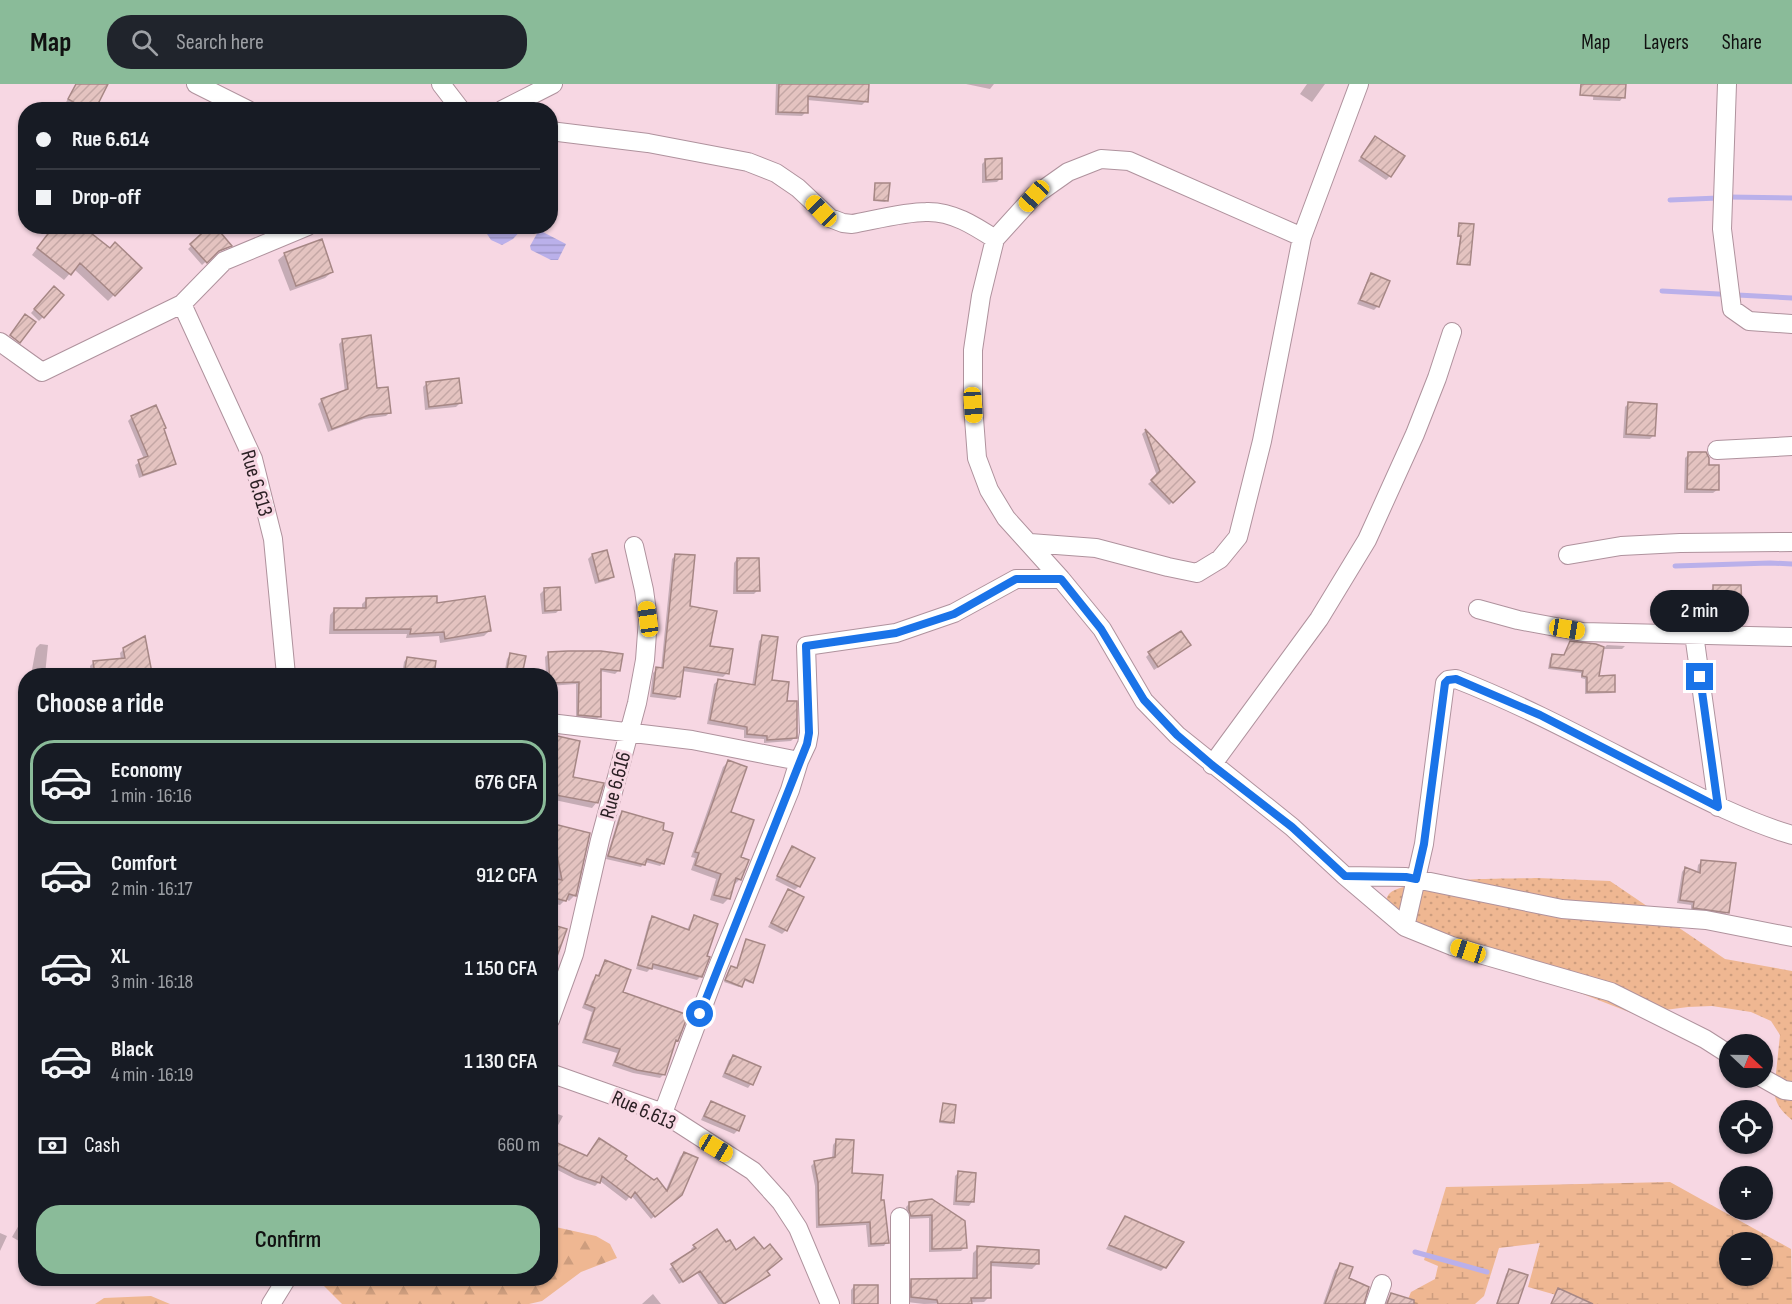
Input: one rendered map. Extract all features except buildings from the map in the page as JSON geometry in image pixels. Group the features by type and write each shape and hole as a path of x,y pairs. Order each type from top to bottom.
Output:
{"street":[{"path":"196,84 232,102"},
{"path":"441,84 455,102"},
{"path":"518,102 553,84"},
{"path":"1030,543 1096,548 1197,573 1220,559 1238,537 1262,441 1302,237 1359,84"},
{"path":"1727,84 1722,229 1732,309 1749,321 1792,324"},
{"path":"558,132 648,143 748,162 776,173 798,188 821,211 843,223 852,224 926,212 946,214 964,221 995,239"},
{"path":"1302,237 1129,161 1101,159 1068,172 1034,196 995,239 981,296 973,350 973,405 977,458 989,490 1006,518 1061,579 1101,629 1144,700 1177,735 1292,827 1405,927 1462,949 1611,992 1719,1048"},
{"path":"0,342 42,372 182,304 224,261 289,234"},
{"name":"Rue 6.613","path":"182,304 253,459 273,540 285,668"},
{"path":"1212,765 1319,619 1367,540 1415,434 1452,332"},
{"path":"1717,450 1792,446"},
{"path":"1568,555 1621,546 1792,542"},
{"name":"Rue 6.616","path":"558,998 574,954 645,660 648,619 634,546"},
{"path":"663,1113 717,969 790,790 795,760 807,744 809,733 806,646 896,633 954,614 1016,579 1061,579"},
{"path":"1478,609 1518,620 1583,632 1792,637"},
{"path":"1694,634 1718,807"},
{"path":"1405,927 1424,844 1445,683 1448,680 1456,679 1540,715 1718,807 1759,826 1792,835"},
{"path":"558,724 692,740 795,760"},
{"path":"1345,876 1406,877 1562,909 1706,920 1792,937"},
{"name":"Rue 6.613","path":"558,1076 663,1113 753,1171 782,1202 798,1228 830,1304"},
{"path":"1773,1084 1784,1090 1792,1091"},
{"path":"900,1217 900,1304"},
{"path":"1375,1304 1382,1284"},
{"path":"271,1304 282,1286"}],"green space":[{"path":"1537,878 1610,881 1725,959 1792,971 1792,1120 1780,1108 1775,1097 1780,1035 1771,1021 1751,1012 1712,1006 1634,1014 1384,916 1387,896 1399,888 1415,884"},
{"path":"1670,1182 1719,1209 1719,1220 1739,1220 1760,1232 1719,1232 1719,1286 1773,1286 1773,1239 1791,1249 1792,1304 1588,1304 1528,1287 1540,1243 1499,1248 1484,1296 1475,1304 1406,1304 1411,1292 1435,1279 1438,1266 1424,1260 1446,1187"},
{"path":"558,1228 596,1236 610,1244 617,1258 581,1272 542,1301 529,1304 342,1304 324,1286 558,1286"},
{"path":"151,1296 170,1304 95,1304 104,1298"}],"shaded area":[{"path":"487,234 518,234 502,245 491,240"},
{"path":"537,234 547,234 566,244 558,260 551,260 531,250 530,246"}],"waterway":[{"path":"1728,197 1792,198"},
{"path":"1670,200 1718,198"},
{"path":"1662,291 1792,298"},
{"path":"1675,566 1792,564"},
{"path":"1415,1252 1487,1272"}],"route":[{"path":"700,1014 807,744 809,733 806,646 896,633 954,614 1016,579 1061,579 1101,629 1144,700 1177,735 1212,765 1292,827 1345,876 1416,879 1424,844 1445,683 1448,680 1456,679 1540,715 1718,807 1700,677"}]}
